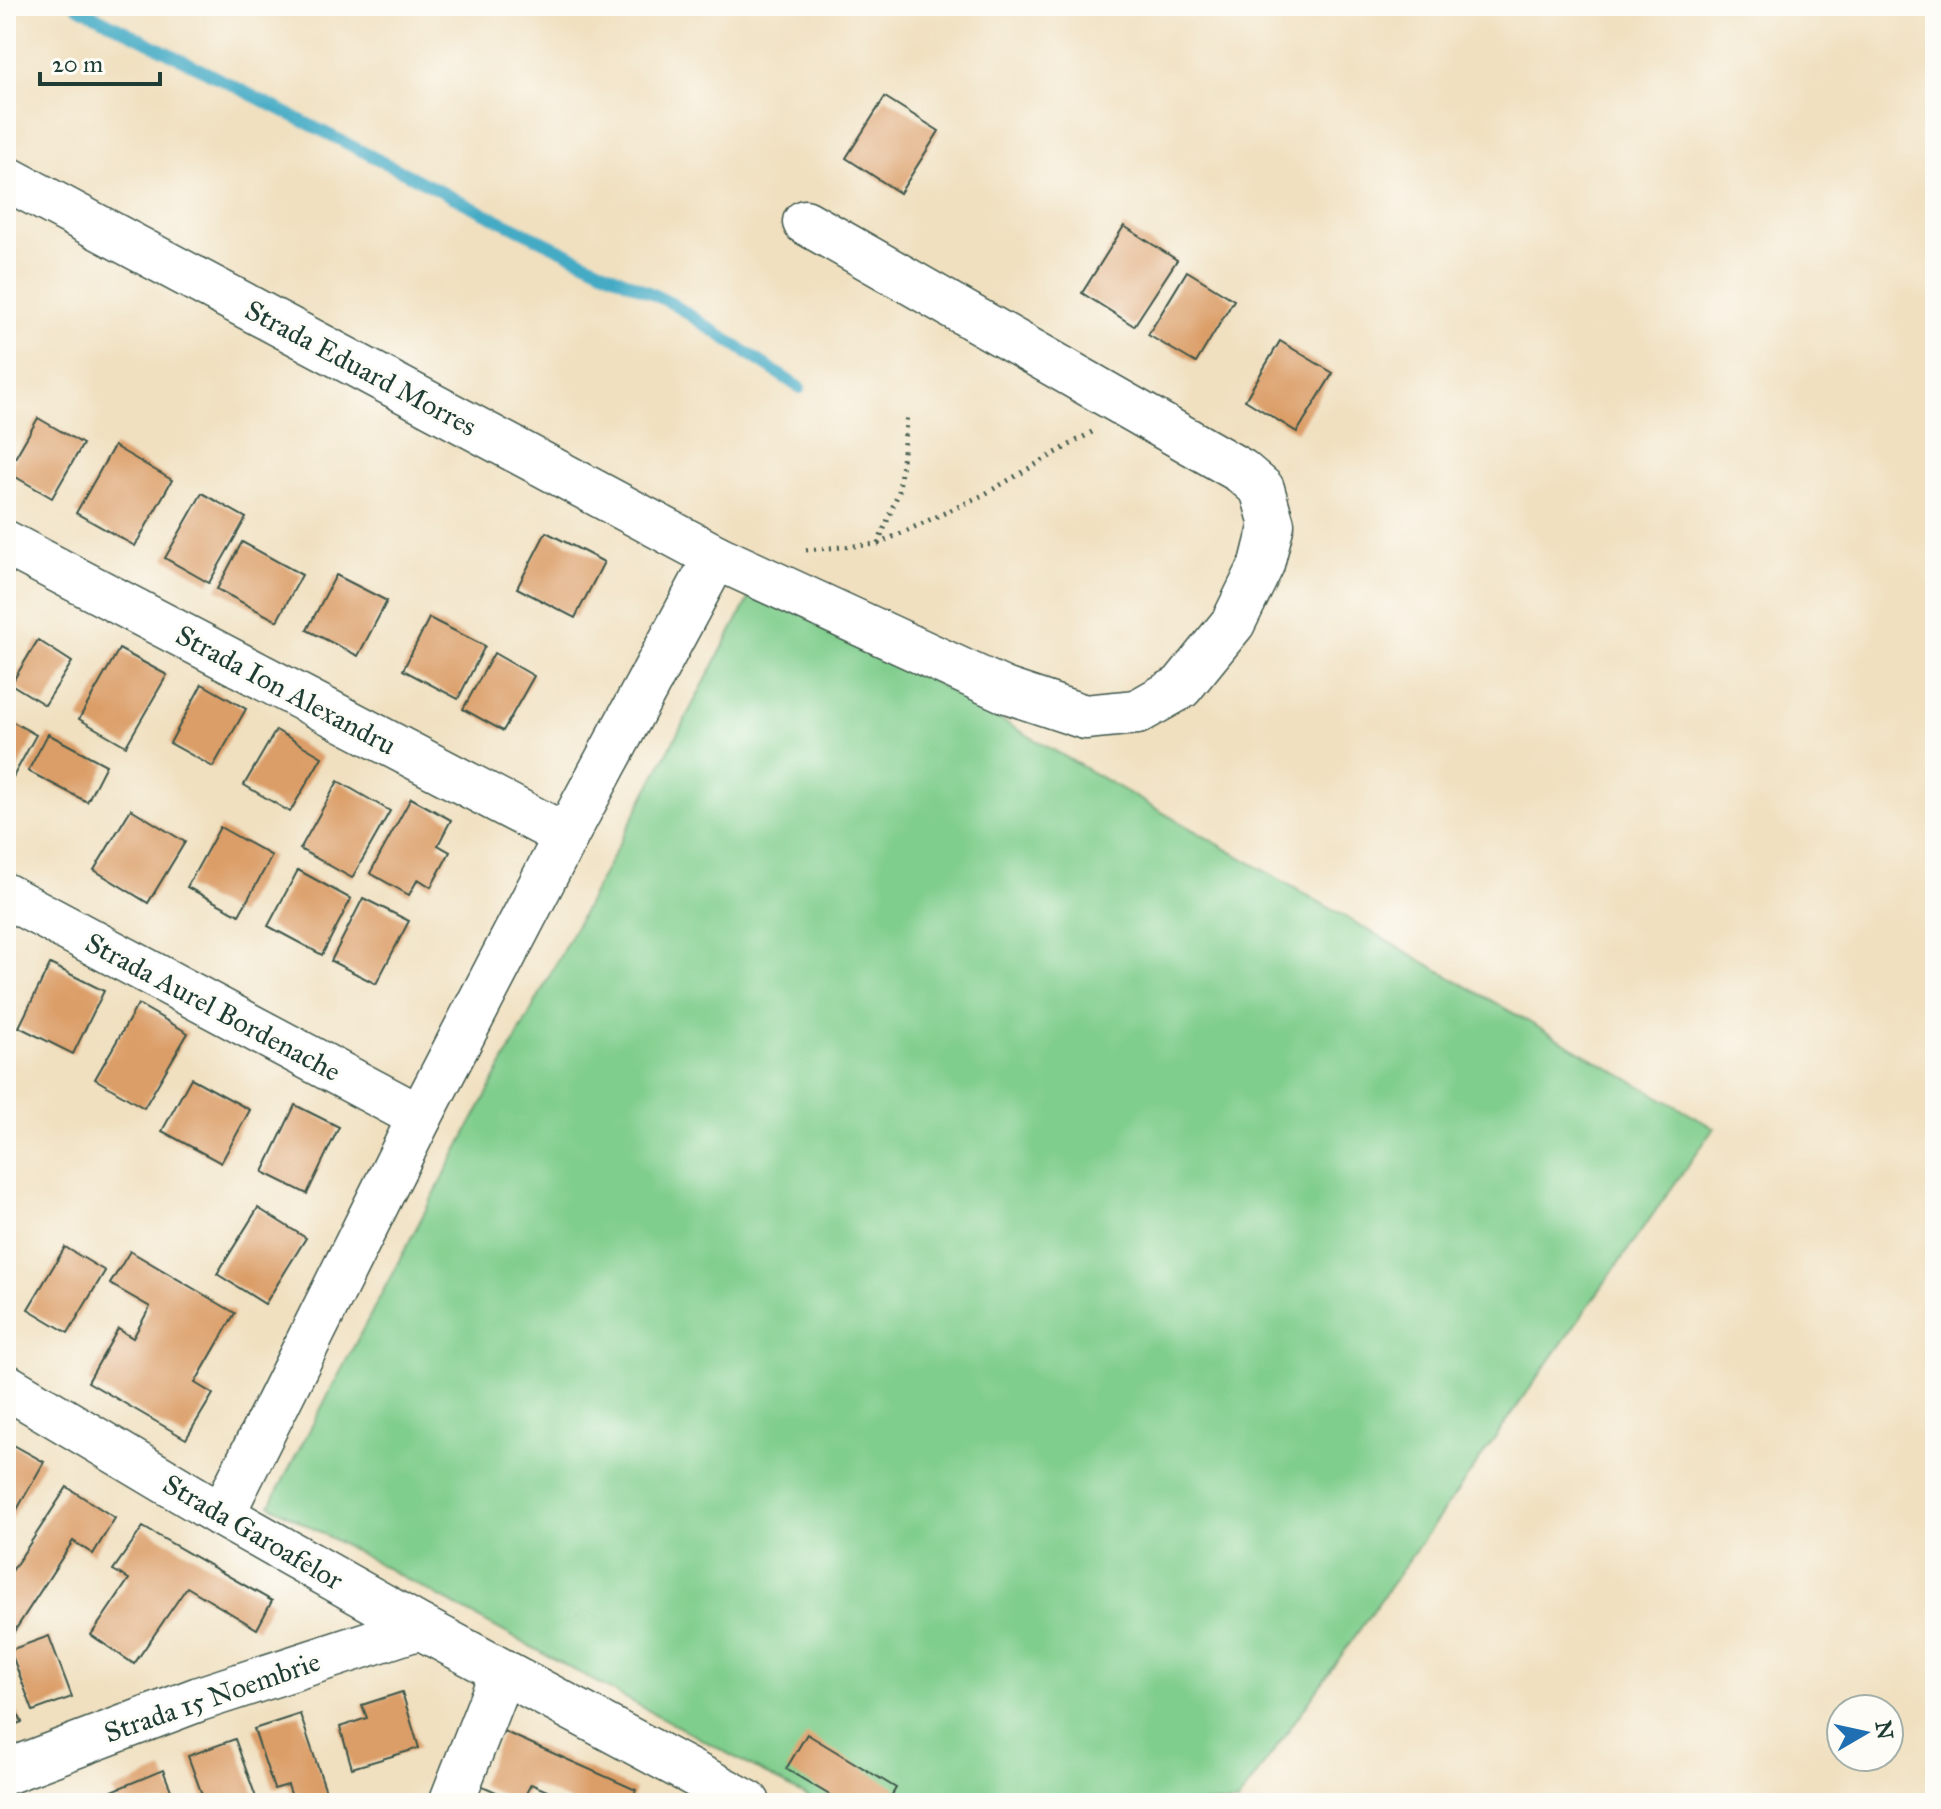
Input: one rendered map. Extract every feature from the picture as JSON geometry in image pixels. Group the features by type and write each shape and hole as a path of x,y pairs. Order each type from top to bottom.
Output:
{"street":[{"name":"Strada Eduard Morres","path":"6,178 716,557 1004,690 1085,717 1137,712 1181,687 1233,623 1262,564 1272,524 1262,489 1241,471 805,222"},
{"name":"Strada Ion Alexandru","path":"6,543 566,836"},
{"path":"222,1515 420,1117 716,557"},
{"name":"Strada Aurel Bordenache","path":"6,896 420,1117"},
{"name":"Strada Garoafelor","path":"6,1386 222,1515 420,1627 748,1803"},
{"name":"Strada 15 Noembrie","path":"6,1772 199,1699 420,1627"},
{"path":"451,1803 502,1673"}],"path":[{"path":"878,544 899,491 907,414"},
{"path":"804,550 878,544 983,495 1103,425"}],"green space":[{"path":"758,581 1714,1128 1237,1803 819,1803 270,1505"}],"building":[{"path":"885,97 939,131 900,193 846,158"},
{"path":"1124,226 1177,260 1134,326 1082,293"},
{"path":"1187,271 1234,300 1196,363 1148,335"},
{"path":"1280,341 1333,373 1297,432 1245,400"},
{"path":"38,418 83,444 52,498 7,472"},
{"path":"114,446 172,480 135,546 76,513"},
{"path":"202,493 246,518 209,583 165,558"},
{"path":"546,532 604,562 575,618 517,588"},
{"path":"242,542 302,575 277,621 217,589"},
{"path":"336,575 387,601 358,656 307,630"},
{"path":"429,618 485,646 458,699 403,670"},
{"path":"38,640 72,662 45,705 11,684"},
{"path":"119,649 167,675 126,746 79,719"},
{"path":"494,653 534,676 503,731 463,709"},
{"path":"202,684 246,709 213,767 170,743"},
{"path":"6,718 36,735 13,777 6,773"},
{"path":"276,730 322,757 290,812 244,785"},
{"path":"48,734 106,765 87,802 28,771"},
{"path":"338,781 390,811 352,878 300,849"},
{"path":"411,798 451,820 438,845 450,852 431,887 418,879 409,895 370,873"},
{"path":"131,809 185,842 148,903 94,870"},
{"path":"220,827 272,856 239,915 187,887"},
{"path":"298,870 351,899 322,955 268,926"},
{"path":"363,898 409,921 376,984 331,961"},
{"path":"50,964 104,991 73,1054 19,1027"},
{"path":"138,1004 188,1033 144,1108 95,1079"},
{"path":"191,1078 250,1110 221,1163 162,1131"},
{"path":"295,1105 339,1127 307,1194 263,1172"},
{"path":"258,1208 306,1238 265,1304 217,1274"},
{"path":"65,1247 105,1271 68,1333 28,1309"},
{"path":"130,1251 235,1313 195,1383 213,1394 186,1439 88,1382 118,1329 133,1338 150,1307 110,1284"},
{"path":"10,1443 44,1462 6,1529 6,1450"},
{"path":"67,1487 115,1518 93,1554 73,1541 12,1635 6,1631 6,1580"},
{"path":"143,1527 272,1601 257,1629 187,1587 134,1664 91,1635 129,1579 113,1570"},
{"path":"49,1636 72,1697 33,1711 10,1650"},
{"path":"6,1692 22,1722 6,1728"},
{"path":"402,1692 419,1748 352,1768 340,1727 367,1718 362,1705"},
{"path":"300,1714 330,1803 294,1803 288,1785 274,1789 254,1729"},
{"path":"503,1731 636,1790 631,1803 575,1803 531,1784 521,1803 480,1785"},
{"path":"807,1734 896,1788 887,1803 843,1803 786,1769"},
{"path":"235,1739 258,1803 205,1803 188,1756"},
{"path":"163,1770 176,1803 117,1803 112,1791"}],"waterway":[{"path":"76,6 472,207 673,304 800,388"}]}
